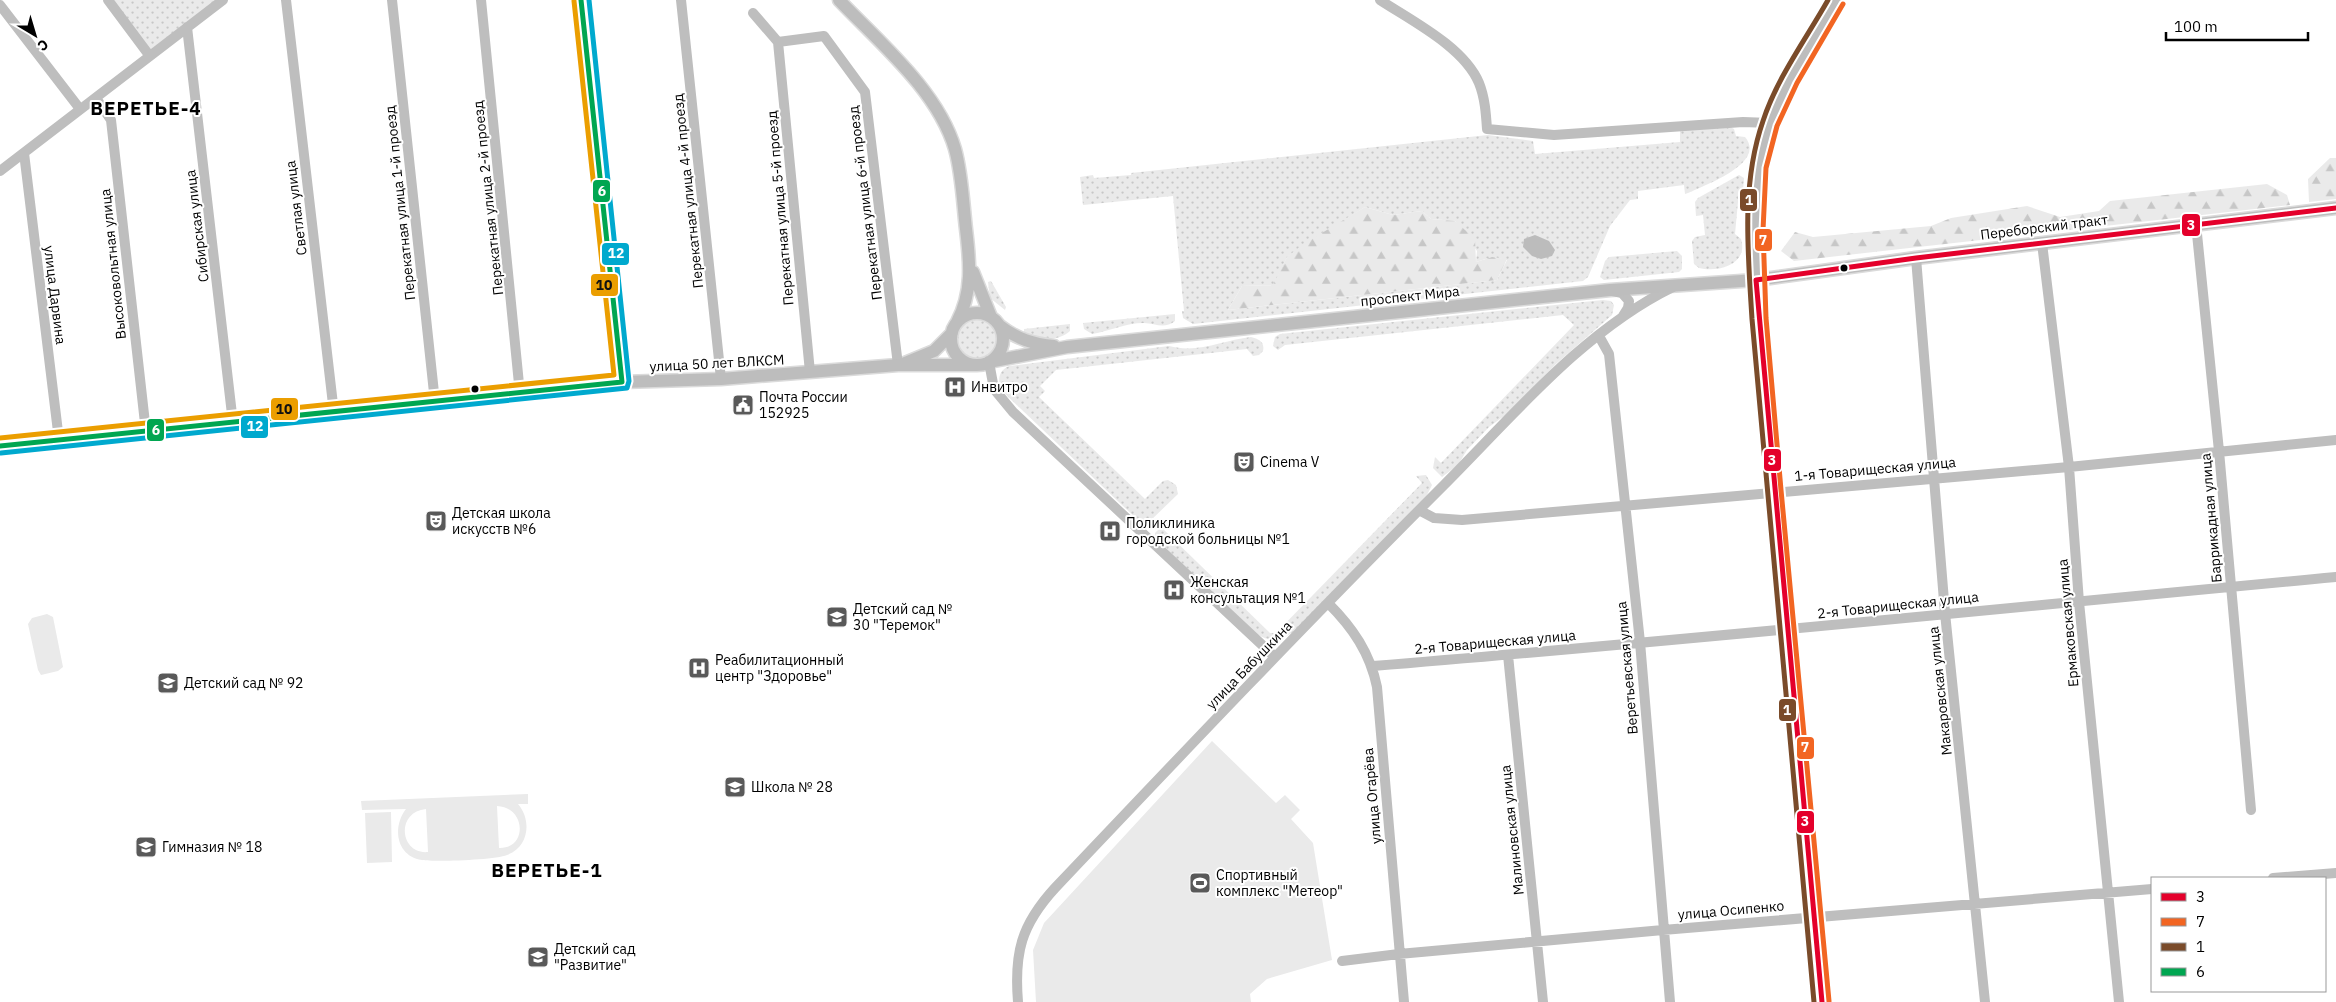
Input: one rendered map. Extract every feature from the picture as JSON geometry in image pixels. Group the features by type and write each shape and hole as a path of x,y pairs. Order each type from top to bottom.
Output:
{"main road":[{"path":"839,0 920,86 944,121 955,150 970,263 981,295 996,321 1003,344 997,356 989,362"},
{"path":"1822,1002 1786,630 1756,280 1755,196 1758,167 1770,123 1790,80 1837,0"},
{"name":"Переборский тракт","path":"1756,280 1916,258 2336,208"},
{"path":"970,263 967,300 954,327 952,346 958,356 975,364"},
{"name":"проспект Мира","path":"989,362 1067,347 1610,290 1756,280"},
{"name":"улица 50 лет ВЛКСМ","path":"898,366 934,351 954,327 974,313 996,321"},
{"name":"проспект Мира","path":"996,321 1009,333 1028,342 1067,347"},
{"name":"улица 50 лет ВЛКСМ","path":"0,446 622,382 721,380 898,366 989,362"}],"street":[{"path":"108,0 149,55"},
{"path":"0,171 223,0"},
{"name":"Светлая улица","path":"286,0 334,413"},
{"name":"Перекатная улица 1-й проезд","path":"392,0 435,402"},
{"name":"Перекатная улица 2-й проезд","path":"481,0 520,394"},
{"path":"581,0 622,382"},
{"name":"Перекатная улица 4-й проезд","path":"681,0 721,380"},
{"path":"1380,0 1455,50 1467,61 1483,94 1488,129 1554,134 1735,122 1761,121 1770,123"},
{"path":"0,5 80,109"},
{"path":"753,13 778,42"},
{"name":"Сибирская улица","path":"188,27 233,423"},
{"name":"Перекатная улица 6-й проезд","path":"778,42 824,36 865,92 898,366"},
{"name":"Перекатная улица 5-й проезд","path":"778,42 810,372"},
{"name":"Высоковольтная улица","path":"96,98 110,120 146,432"},
{"name":"улица Дарвина","path":"24,153 59,440"},
{"name":"Баррикадная улица","path":"2196,224 2219,451 2251,810"},
{"name":"Ермаковская улица","path":"2042,243 2069,467 2079,602 2119,1002"},
{"name":"Макаровская улица","path":"1916,258 1945,613 1985,1002"},
{"name":"улица Бабушкина","path":"1018,1002 1016,964 1019,946 1026,928 1037,909 1328,603 1562,367 1614,325 1653,297 1674,286"},
{"path":"1610,290 1622,293 1628,301 1626,311 1614,325"},
{"name":"Веретьевская улица","path":"1599,336 1609,354 1626,504 1640,642 1670,1002"},
{"path":"989,362 994,389 1013,412 1275,658"},
{"name":"1-я Товарищеская улица","path":"1419,510 1434,518 1462,520 1935,477 2069,467 2336,440"},
{"name":"2-я Товарищеская улица","path":"1373,666 1786,630 1945,613 2336,577"},
{"name":"улица Огарёва","path":"1328,603 1356,636 1373,666 1377,687 1404,1002"},
{"name":"Малиновская улица","path":"1508,655 1543,1002"},
{"path":"2286,877 2336,873"},
{"name":"улица Осипенко","path":"1342,961 1663,930 2151,889"}],"green space":[{"path":"113,0 217,0 150,50"},
{"path":"1729,126 1734,129 1736,136 1745,137 1750,147 1748,156 1731,172 1685,194 1684,185 1638,191 1638,199 1630,200 1610,226 1588,277 1583,281 1193,324 1183,318 1182,311 1184,311 1173,196 1083,205 1080,177 1093,175 1094,178 1131,175 1131,173 1488,135 1533,141 1535,154 1680,142 1680,129","holes":["1365,207 1393,215 1422,211 1431,219 1455,221 1477,251 1476,262 1492,257 1507,260 1497,280 1228,310 1242,286 1274,285 1287,257"]},
{"path":"2330,158 2336,158 2336,199 2309,202 2308,179"},
{"path":"1739,175 1744,178 1743,191 1739,191 1735,234 1741,239 1742,248 1740,255 1730,265 1723,268 1699,268 1694,264 1692,241 1695,237 1705,235 1703,215 1696,216 1695,202 1698,198"},
{"path":"2267,184 2287,195 2290,205 1794,261 1781,251 1795,232 1813,237 1931,226 1951,218 2027,206 2060,217 2099,211 2110,201"},
{"path":"1365,207 1393,215 1422,211 1431,219 1455,221 1475,239 1476,262 1492,257 1507,259 1497,280 1228,310 1242,286 1273,285 1287,257 1302,245"},
{"path":"1677,251 1682,256 1682,269 1679,272 1604,280 1600,277 1605,261 1609,257"},
{"path":"991,281 1006,307 1005,310 990,298 988,282"},
{"path":"1603,300 1611,301 1614,305 1612,315 1556,364 1511,411 1489,427 1467,450 1458,465 1442,477 1433,468 1435,457 1441,463 1574,325 1563,315 1285,345 1278,350 1273,346 1275,337 1280,334"},
{"path":"1175,314 1175,321 1167,325 1137,323 1092,334 1084,329 1083,323"},
{"path":"977,316 990,320 996,326 1000,339 996,352 990,358 977,362 964,358 958,352 954,339 958,326 964,320"},
{"path":"1070,324 1070,331 1060,337 1042,339 1024,335 1024,329"},
{"path":"1251,337 1262,343 1263,351 1259,355 1253,356 1247,349 1056,370 1040,386 1045,391 1039,397 1145,499 1163,481 1168,480 1176,485 1178,494 1147,524 1142,524 1002,391 999,384 1001,373 1009,366 1169,346 1190,348 1210,346"},
{"path":"1426,475 1432,485 1427,495 1293,632 1276,640 1258,635 1155,538 1155,533 1161,527 1270,633 1276,633 1422,483 1416,476"},
{"path":"47,614 53,617 63,667 58,671 41,675 38,670 28,624 32,618"},
{"name":"Спортивный комплекс \"Метеор\"","path":"1212,741 1276,803 1285,795 1300,810 1291,819 1313,843 1332,960 1267,979 1250,994 1251,1002 1036,1002 1033,950 1044,923"},
{"path":"528,794 528,804 518,804 525,818 526,832 520,846 507,855 500,857 440,861 422,860 407,853 399,840 399,824 406,809 362,810 361,801","holes":["497,806 507,808 514,813 518,820 519,835 515,842 508,847 499,848","426,809 428,852 419,851 412,847 407,841 405,833 409,817 416,812"]},
{"path":"391,812 392,862 367,863 365,813"}],"shaded area":[{"path":"1535,235 1549,241 1555,250 1552,256 1541,259 1532,256 1523,247 1524,239"}],"transit line":[{"name":"6","path":"581,0 622,382"},
{"name":"12","path":"1,453 627,388 629,381 589,0"},
{"name":"1","path":"1814,1002 1752,319 1748,219 1751,169 1763,121 1784,74 1828,0"},
{"name":"10","path":"0,438 614,375 574,1"},
{"name":"7","path":"1829,1001 1766,318 1763,230 1766,168 1777,126 1797,83 1843,4"},
{"name":"3","path":"1756,280 1916,258 2336,208"},
{"name":"3","path":"1756,280 1822,1002"},
{"name":"6","path":"0,446 622,382"}],"place":[{"name":"Инвитро","path":"955,387"},
{"name":"Почта России 152925","path":"743,405"},
{"name":"Cinema V","path":"1244,462"},
{"name":"Детская школа искусств №6","path":"436,521"},
{"name":"Поликлиника городской больницы №1","path":"1110,531"},
{"name":"Женская консультация №1","path":"1174,590"},
{"name":"Детский сад № 30 \"Теремок\"","path":"837,617"},
{"name":"Реабилитационный центр \"Здоровье\"","path":"699,668"},
{"name":"Детский сад № 92","path":"168,683"},
{"name":"Школа № 28","path":"735,787"},
{"name":"Гимназия № 18","path":"146,847"},
{"name":"Спортивный комплекс \"Метеор\"","path":"1200,883"},
{"name":"Детский сад \"Развитие\"","path":"538,957"}],"district":[{"name":"ВЕРЕТЬЕ-4","path":"146,108"},
{"name":"ВЕРЕТЬЕ-1","path":"547,870"}]}
